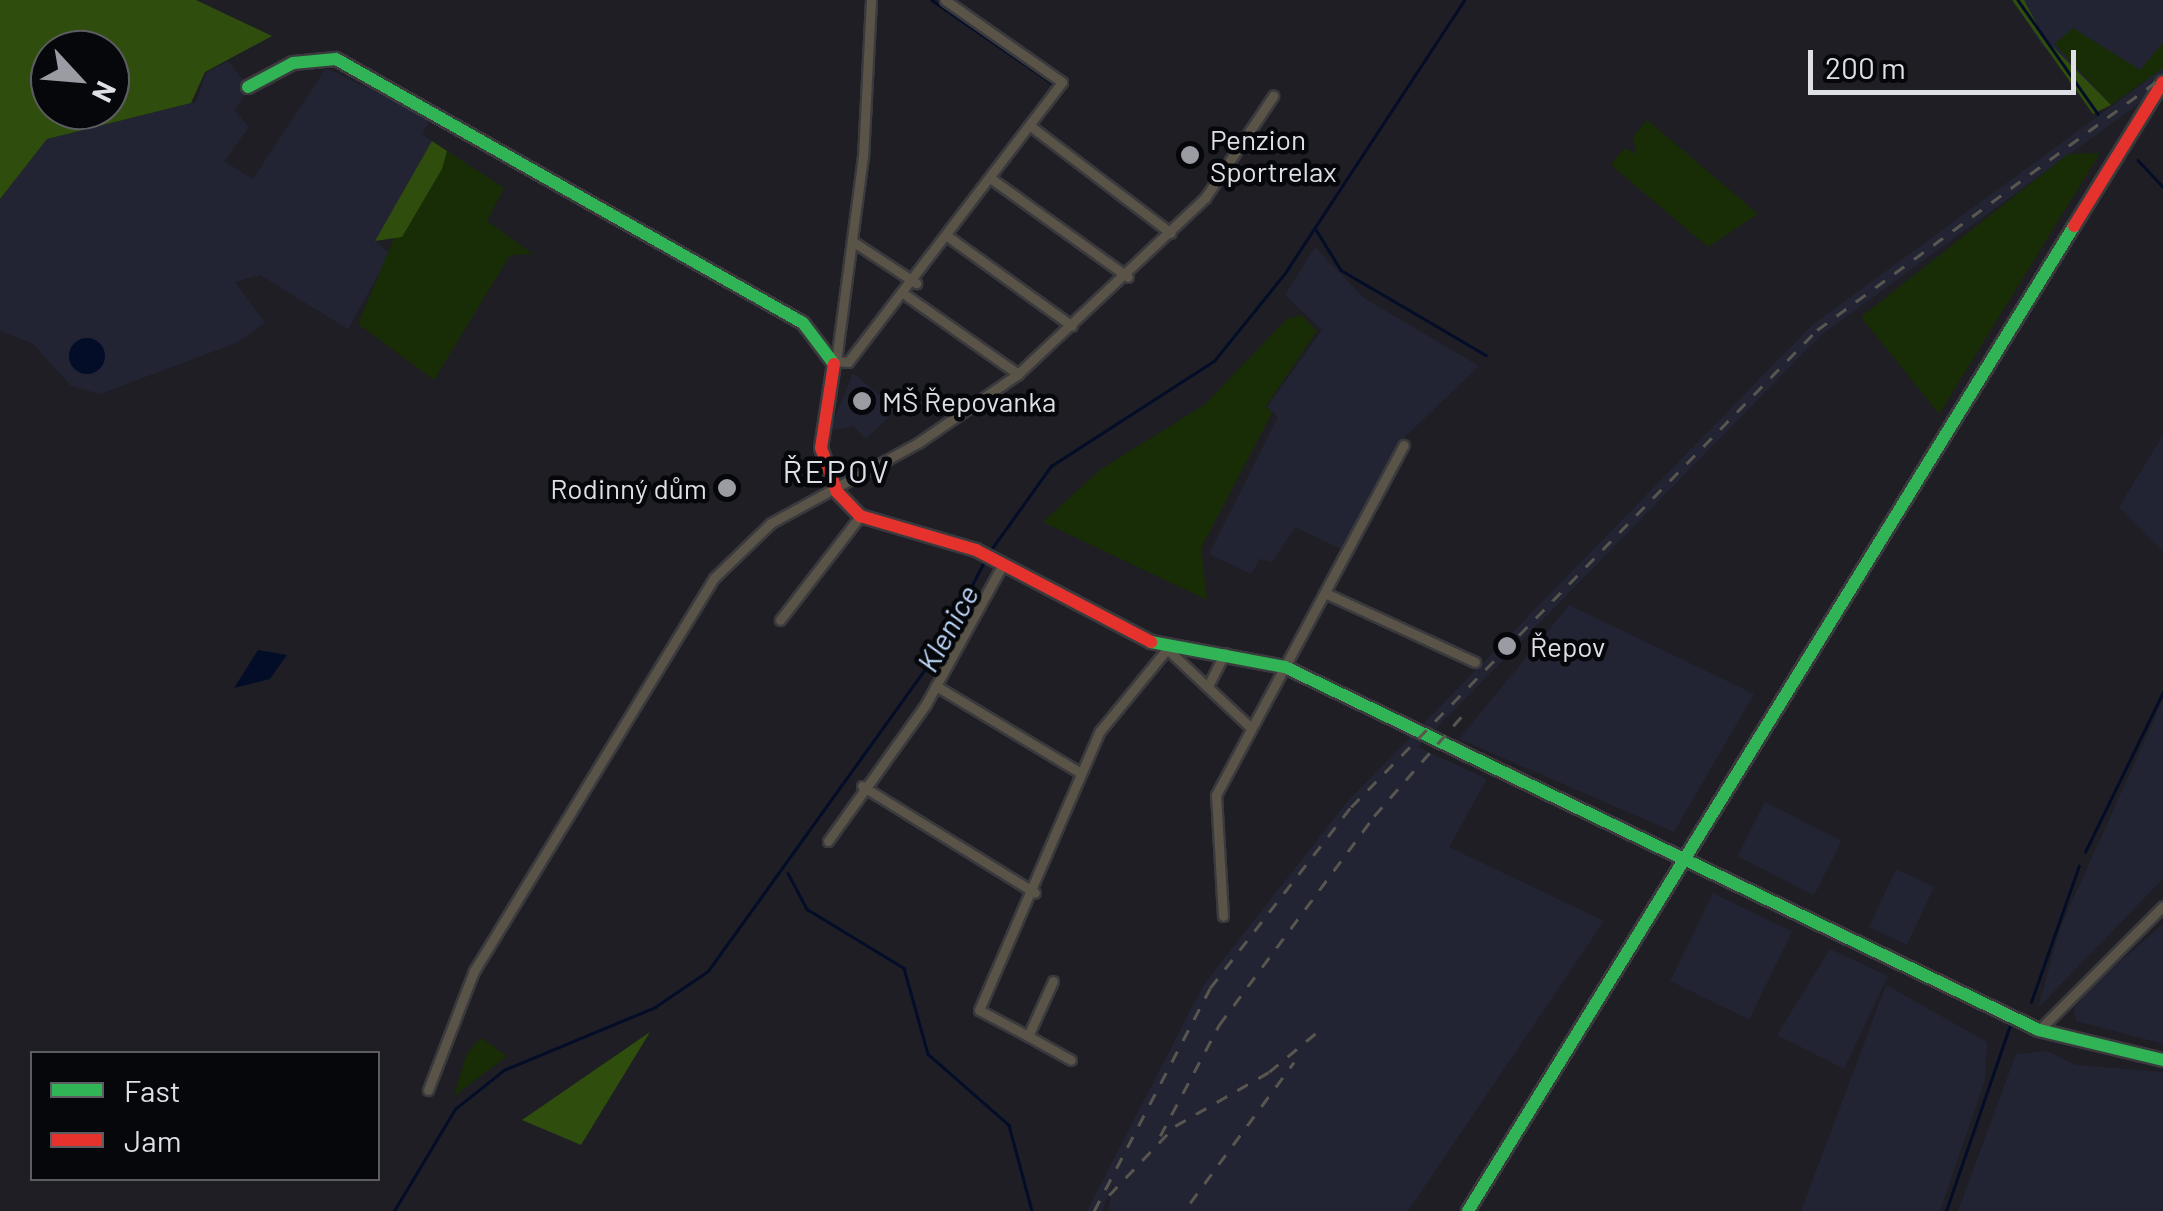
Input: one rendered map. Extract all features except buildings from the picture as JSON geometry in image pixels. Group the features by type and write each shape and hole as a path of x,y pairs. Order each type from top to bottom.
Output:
{"street":[{"path":"871,0 852,240 836,361 820,433 832,482 860,516 976,550 1167,649 1251,728"},
{"path":"836,361 860,356 1034,128 1062,82 946,0"},
{"path":"248,86 293,64 336,59 789,314 836,361"},
{"path":"1468,1211 2163,82"},
{"path":"428,1090 492,940 714,578 832,482 918,443 1018,374 1128,277 1171,233 1274,96"},
{"path":"1034,128 1171,233"},
{"path":"993,180 1128,277"},
{"path":"950,238 1072,326"},
{"path":"852,240 916,282"},
{"path":"907,296 1018,374"},
{"path":"1222,916 1216,795 1404,445"},
{"path":"780,620 860,516"},
{"path":"828,841 862,786 936,686 1000,562"},
{"path":"1324,594 1475,662"},
{"path":"1167,649 1226,652 1285,667 2039,1030 2163,1060"},
{"path":"1071,1060 979,1010 1034,893 1100,731 1167,649"},
{"path":"1208,686 1226,652"},
{"path":"936,686 1081,774"},
{"path":"862,786 1034,893"},
{"path":"2039,1030 2163,906"},
{"path":"1028,1036 1053,980"}],"shaded area":[{"path":"2014,0 2163,0 2163,86 1821,335 1418,747 1487,779 1449,847 1604,921 1408,1211 1108,1211 1114,1182 1102,1211 1087,1211 1204,984 1347,802 1812,325 2149,79 2103,105 2040,43"},
{"path":"228,61 250,89 234,110 249,127 224,161 253,179 326,68 431,119 422,134 432,141 376,241 390,254 348,329 260,275 235,282 265,323 236,343 100,394 71,386 33,344 0,330 0,199 47,139 83,130 130,130 130,118 196,102 206,73"},
{"path":"1315,247 1364,298 1479,366 1404,438 1341,549 1295,527 1272,562 1260,559 1251,574 1209,554 1278,417 1267,407 1322,330 1285,295"},
{"name":"MŠ Řepovanka","path":"853,373 896,409 866,439 853,426 829,431"},
{"path":"2163,435 2163,551 2119,507"},
{"path":"1569,605 1754,694 1674,832 1459,739"},
{"path":"2163,700 2163,879 2038,1008 2060,928"},
{"path":"1765,802 1842,841 1814,895 1737,856"},
{"path":"1896,869 1934,887 1907,945 1869,927"},
{"path":"1713,893 1792,932 1749,1020 1670,981"},
{"path":"2163,924 2163,1044 2076,1021 2074,1008 2098,981"},
{"path":"1830,949 1888,976 1844,1069 1777,1035"},
{"path":"1886,985 1987,1042 1985,1080 1940,1211 1801,1211"},
{"path":"2047,1051 2075,1065 2163,1072 2163,1211 1958,1211 2016,1054"}],"green space":[{"path":"0,0 196,0 272,36 205,72 191,103 130,118 130,30 30,30 30,130 83,130 47,139 0,199"},
{"path":"2012,0 2024,0 2044,38 2111,105 2093,114"},
{"path":"2073,28 2140,70 2163,43 2163,68 2111,105 2055,44"},
{"path":"1647,120 1758,214 1708,247 1611,165 1624,148 1637,154 1633,137"},
{"path":"432,141 447,151 442,169 402,237 375,241"},
{"path":"447,151 504,188 487,221 533,254 510,255 434,380 358,324 392,243"},
{"path":"2100,153 1939,414 1861,317 2068,154"},
{"path":"1301,315 1317,331 1266,406 1272,413 1201,548 1207,600 1043,522 1101,469 1204,405 1287,319"},
{"path":"650,1032 581,1145 522,1120"},
{"path":"481,1038 507,1056 454,1096 467,1053"}],"water":[{"path":"87,338 100,343 105,356 100,369 87,374 74,369 69,356 74,343"},
{"path":"258,650 287,655 270,679 234,688"}],"waterway":[{"path":"932,0 1052,83"},
{"name":"Klenice","path":"990,551 1051,466 1214,361 1285,273 1464,0"},
{"path":"2018,0 2098,114"},
{"path":"2138,160 2163,187"},
{"path":"1315,228 1341,270 1486,355"},
{"name":"Klenice","path":"394,1211 455,1109 504,1070 655,1007 708,971 938,651 984,562"},
{"path":"2085,852 2163,692"},
{"path":"2031,1002 2079,866"},
{"path":"788,873 807,909 904,968 928,1054 1009,1125 1032,1211"},
{"path":"1946,1211 2009,1028"}],"railway":[{"path":"1094,1211 1210,988 1351,807 1817,330 2163,77"},
{"path":"1160,1136 1219,1025 1374,816 1469,708"},
{"path":"1109,1195 1175,1126 1269,1072 1316,1033"},
{"path":"1190,1203 1294,1062"}],"traffic: fast":[{"path":"248,87 293,63 336,59 803,323 834,364"},
{"path":"1468,1211 2074,226"},
{"path":"1151,642 1285,667 2039,1030 2163,1060"}],"traffic: jam":[{"path":"2074,226 2163,82"},
{"path":"834,364 821,448 837,492 860,516 976,550 1151,642"}],"place":[{"name":"Penzion Sportrelax","path":"1190,155"},
{"name":"MŠ Řepovanka","path":"862,401"},
{"name":"Rodinný dům","path":"727,488"},
{"name":"Řepov","path":"1507,646"}],"district":[{"name":"ŘEPOV","path":"837,470"}]}
